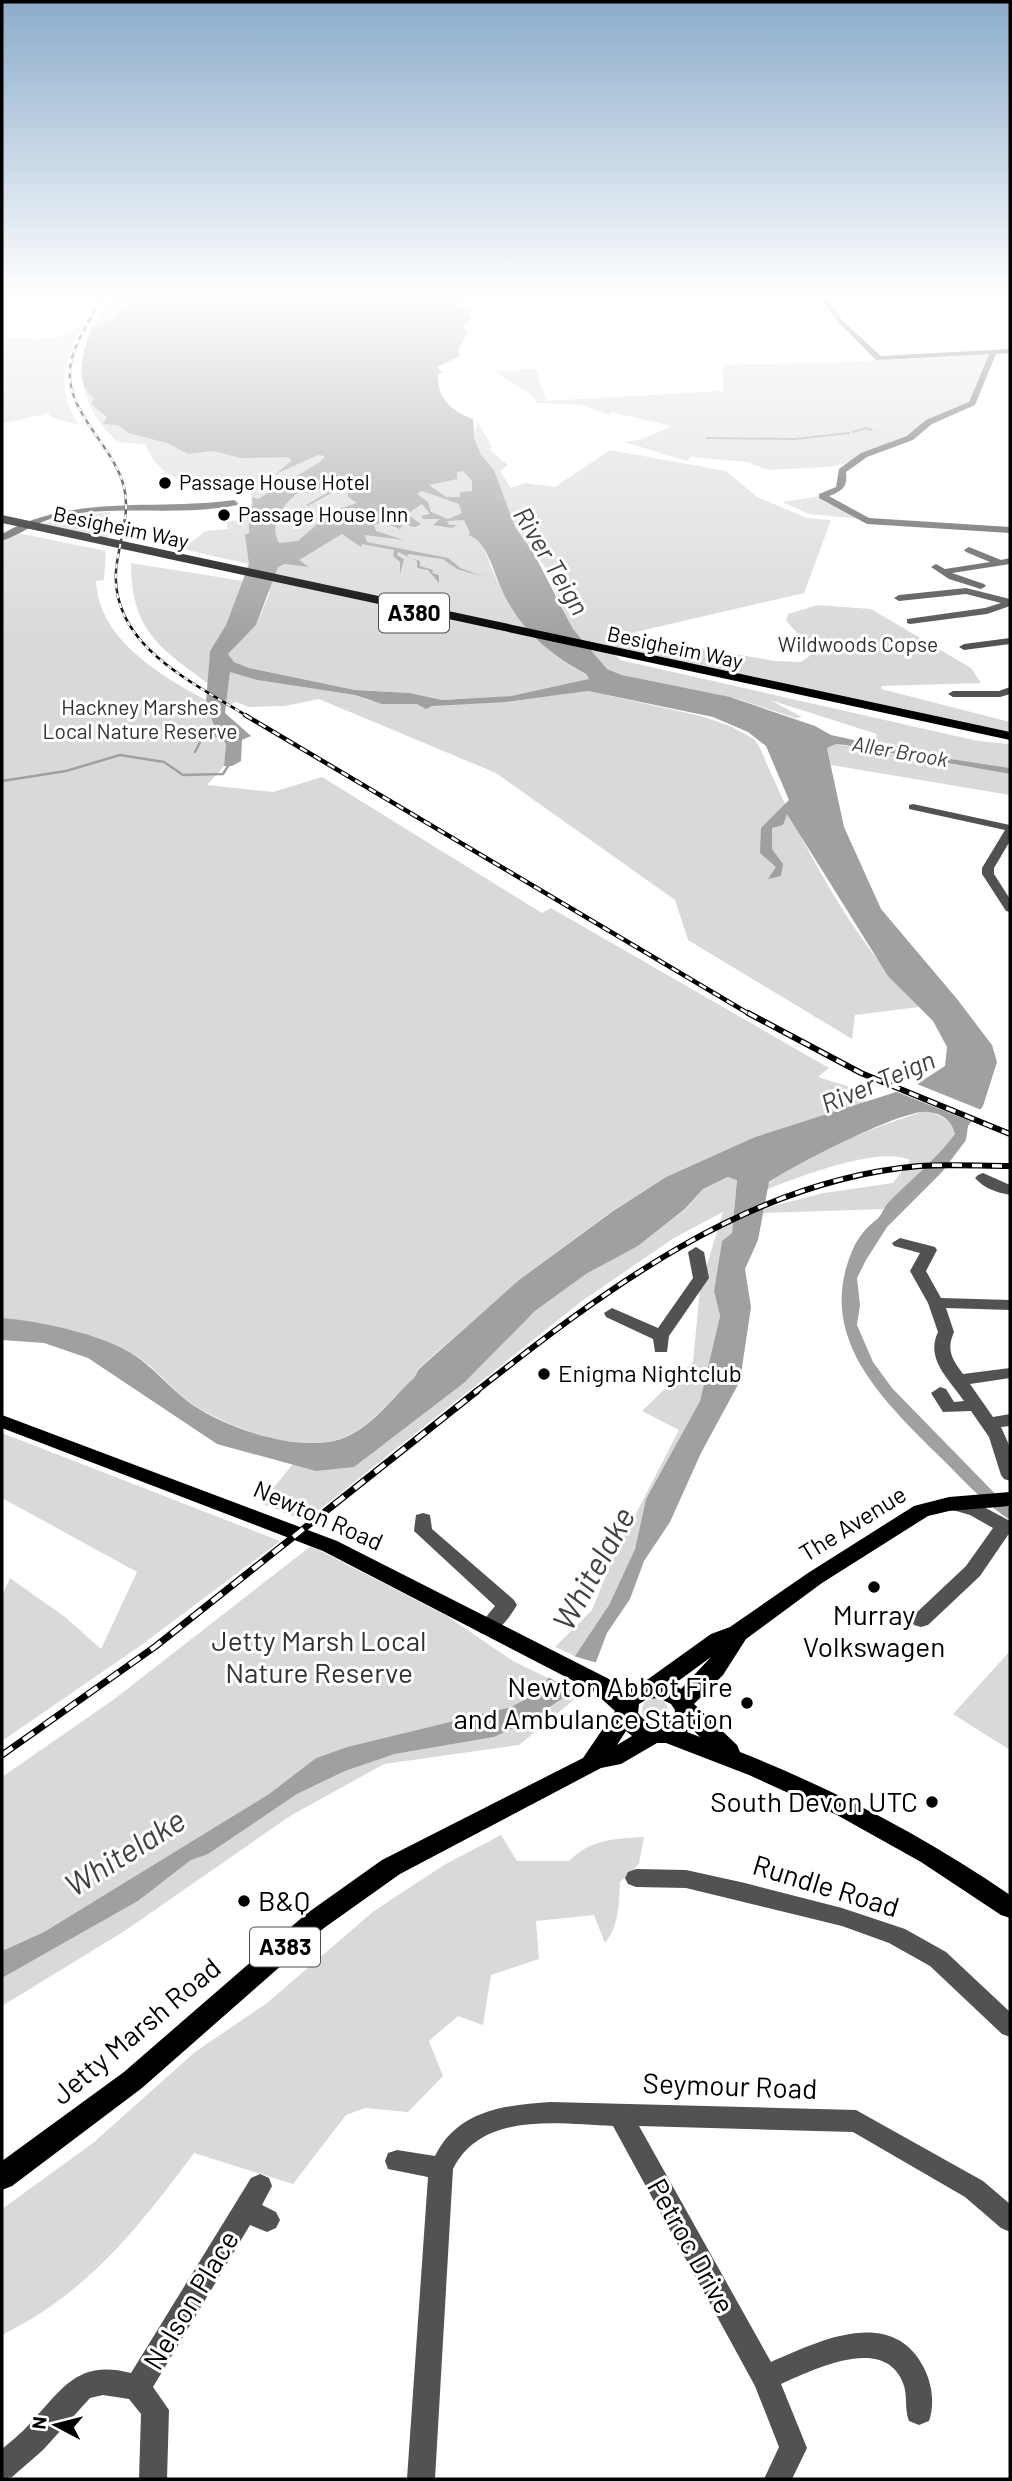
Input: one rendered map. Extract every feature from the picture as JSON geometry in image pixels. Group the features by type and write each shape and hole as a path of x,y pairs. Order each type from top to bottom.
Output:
{"highway":[{"name":"Besigheim Way","path":"5,522 1010,739"}],"main road":[{"name":"Newton Road","path":"2,1421 330,1546 554,1663 596,1682 647,1689"},
{"name":"The Avenue","path":"647,1689 719,1640 738,1633 903,1520 921,1511 950,1504 999,1499"},
{"name":"The Avenue","path":"685,1706 715,1669 738,1633"},
{"name":"Newton Road","path":"596,1682 626,1711"},
{"path":"647,1689 674,1693 740,1760"},
{"name":"A383","path":"626,1711 629,1700 647,1689"},
{"name":"A383","path":"659,1735 679,1729 685,1721 685,1706"},
{"path":"626,1711 639,1731 740,1760 900,1836 1010,1908"},
{"name":"Jetty Marsh Road","path":"596,1760 603,1744 626,1711"},
{"name":"Jetty Marsh Road","path":"2,2176 122,2088 315,1921 391,1867 577,1773 596,1760 613,1758 659,1735"}],"street":[{"path":"956,411 929,422 910,438 864,455 842,471 843,481 839,489 822,495 867,521 1010,530"},
{"path":"2,538 31,521 50,516 139,508 202,509 234,503"},
{"path":"970,550 1010,567"},
{"path":"1010,561 939,570 1010,595"},
{"path":"899,598 966,591 1010,602"},
{"path":"909,621 987,611 1010,602"},
{"path":"964,647 1010,641"},
{"path":"953,694 1000,694 1010,690"},
{"path":"913,807 1010,830 988,868 988,874 1010,908"},
{"path":"940,824 950,815"},
{"path":"983,1178 998,1188 1010,1190"},
{"path":"900,1243 929,1250 918,1271 936,1303 946,1332 941,1343 942,1357 989,1423 1004,1451 1010,1475"},
{"path":"612,1312 661,1342 701,1278 696,1252"},
{"path":"936,1303 1010,1305"},
{"path":"959,1380 1010,1373"},
{"path":"940,1393 949,1408 977,1405"},
{"path":"989,1423 1010,1420"},
{"path":"922,1620 973,1571 1007,1528 976,1510 950,1504"},
{"path":"423,1519 423,1531 479,1577 507,1605 487,1628"},
{"name":"Rundle Road","path":"636,1878 686,1879 745,1892 842,1917 897,1936 938,1959 1010,2026"},
{"name":"Seymour Road","path":"421,2479 441,2168 448,2149 461,2134 487,2122 510,2115 537,2114 856,2121 974,2189 1010,2220"},
{"name":"Petroc Drive","path":"619,2114 765,2378 793,2448 778,2479"},
{"path":"397,2161 441,2168"},
{"name":"Nelson Place","path":"2,2467 44,2430 61,2405 82,2387 98,2382 117,2382 137,2388 256,2215 260,2186"},
{"path":"765,2378 838,2348 864,2344 881,2347 900,2354 915,2378 919,2411"},
{"path":"137,2388 155,2410 153,2479"}],"green space":[{"path":"2,411 71,411 79,425 52,418 48,413 2,424"},
{"path":"93,411 446,411 483,490 464,520 478,539 511,604 528,628 548,649 586,674 589,680 511,696 442,700 410,693 355,690 249,668 234,662 228,654 256,625 270,592 245,574 248,564 183,549 205,531 228,529 226,521 248,520 246,517 251,504 250,493 245,486 200,483 175,478 154,460 145,444 118,442"},
{"name":"Wildwoods Copse","path":"443,411 457,411 473,419 474,433 478,425 476,419 492,447 490,450 508,465 500,471 511,488 525,483 555,487 610,450 726,471 757,497 807,518 831,520 804,593 623,635 775,661 801,662 815,652 786,620 788,614 817,605 871,609 971,668 981,683 882,686 881,689 1010,722 1010,733 608,648 620,660 978,741 1010,744 1010,768 918,754 855,737 875,739 877,734 770,700 802,717 795,718 738,699 622,675 607,669 573,629 554,590 551,575 515,527"},
{"path":"598,411 955,411 906,438 849,463 828,467 768,470 747,462 693,457 694,454 687,461 624,442 640,440 672,426 611,412 611,415"},
{"path":"822,496 860,519 809,514 782,502"},
{"path":"110,512 108,538 42,524 77,515"},
{"name":"Hackney Marshes Local Nature Reserve","path":"18,533 106,551 104,580 96,581 100,602 108,621 120,638 152,667 206,700 214,725 203,741 220,736 226,744 224,766 207,785 273,792 322,777 542,913 551,908 829,1068 818,1077 850,1087 866,1103 755,1137 666,1177 612,1211 519,1280 419,1368 414,1378 364,1426 345,1437 327,1442 286,1441 242,1429 188,1401 146,1363 130,1353 67,1330 2,1318 2,542"},
{"path":"131,563 243,581 226,625 210,651 209,684 176,659 151,635 136,605"},
{"path":"230,671 257,680 355,695 371,701 507,702 588,691 701,716 730,726 754,739 791,817 848,918 870,950 919,1007 855,1015 852,1039 688,940 675,900 496,773 319,699 285,706 249,707 236,702 226,706"},
{"path":"836,744 1010,774 1010,795 831,765 827,748"},
{"path":"925,1111 944,1118 955,1134 883,1209 763,1213 765,1208 824,1193 893,1183 910,1160 896,1156 859,1160 816,1171 765,1190 774,1178 813,1154"},
{"path":"729,1177 737,1179 732,1233 722,1241 714,1291 720,1316 700,1401 646,1499 635,1549 609,1605 575,1656 555,1647 592,1610 613,1558 679,1430 642,1411 693,1362 700,1288 723,1212 674,1238 582,1301 305,1521 261,1503 293,1464 316,1470 465,1382 535,1311 586,1274 638,1246 686,1209 703,1189"},
{"path":"2,1433 280,1541 140,1646 2,1741 2,1596 10,1578 65,1617 101,1649 137,1572 2,1498"},
{"name":"Jetty Marsh Local Nature Reserve","path":"311,1546 447,1616 513,1661 548,1678 539,1692 511,1707 347,1747 316,1758 269,1794 44,1932 2,1951 2,1777 113,1700"},
{"path":"1010,1651 1010,1750 953,1714"},
{"name":"Jetty Marsh Local Nature Reserve","path":"572,1692 576,1698 519,1745 384,1764 290,1816 126,1930 2,2006 2,1978 138,1901 191,1860 208,1853 297,1794 345,1771 395,1754 494,1737 529,1721"},
{"path":"655,1698 664,1702 668,1711 664,1720 655,1724 646,1720 642,1711 646,1702"},
{"path":"501,1835 517,1861 569,1861 594,1844 644,1837 639,1864 620,1882 616,1922 605,1943 594,1915 536,1921 539,1959 491,1975 483,2025 458,2016 429,2041 443,2076 408,2112 365,2108 346,2115 293,2184 194,2153 110,2256 61,2299 2,2335 2,2209 93,2143 195,2052 267,2003 374,1911 444,1865"}],"water":[{"name":"Aller Brook","path":"99,411 457,411 473,419 474,438 481,455 494,470 515,527 533,552 573,629 607,669 622,675 730,697 815,726 831,735 918,754 1010,768 1010,774 845,745 836,744 827,748 844,827 881,909 992,1045 997,1062 983,1106 968,1126 966,1140 942,1172 887,1227 866,1260 857,1278 860,1305 857,1325 873,1362 892,1388 1010,1509 1010,1520 971,1488 894,1409 859,1362 848,1337 842,1309 843,1280 855,1245 888,1203 955,1134 949,1121 942,1116 928,1112 915,1113 873,1128 769,1182 758,1240 745,1269 751,1307 740,1381 701,1453 670,1522 644,1561 630,1599 607,1633 591,1675 572,1692 529,1721 494,1737 395,1754 345,1771 297,1794 208,1854 191,1860 138,1901 2,1978 2,1951 44,1932 269,1794 316,1758 347,1747 511,1707 539,1692 548,1678 575,1656 609,1605 635,1549 646,1499 700,1401 720,1316 714,1291 722,1241 732,1233 737,1180 728,1177 703,1189 685,1209 638,1246 586,1274 535,1311 465,1382 354,1467 316,1471 217,1444 88,1358 44,1343 2,1340 2,1318 70,1330 121,1348 141,1360 186,1400 240,1429 286,1441 308,1443 328,1442 346,1437 374,1418 414,1378 419,1369 519,1280 613,1211 666,1177 755,1137 917,1084 945,1066 947,1047 933,1021 888,976 787,814 783,825 772,828 772,849 783,864 781,876 768,879 776,867 760,853 761,828 789,800 766,746 748,732 713,717 588,691 507,702 432,706 426,709 417,704 382,704 355,695 257,680 230,672 225,713 251,736 242,740 241,761 232,766 224,766 226,744 220,736 202,741 201,731 214,725 206,703 210,651 226,625 249,564 245,535 249,533 249,520 246,517 253,504 252,497 258,499 320,462 325,456 318,455 276,474 292,460 286,457 240,458 214,451 188,454 167,443 128,433 118,425 103,424 107,417","holes":["463,471 472,481 472,491 460,492 460,497 446,497 429,485 457,479 457,472","352,475 346,481 350,485 370,478 372,481 363,493 348,492 348,497 357,503 332,511 298,541 279,543 275,532 276,522 280,512 295,495 323,479 306,494 331,485 327,493 306,505 308,506 339,489 339,479","422,491 459,504 462,513 448,519 431,512 428,502 417,494","422,504 430,514 421,516 423,519 440,519 433,525 452,528 457,525 449,525 447,521 464,520 470,533 468,535 485,550 508,602 525,627 559,658 586,674 589,679 511,696 442,700 410,693 355,690 249,668 234,662 228,654 256,625 278,567 285,564 309,567 299,560 342,534 361,547 362,544 394,550 393,556 400,562 400,574 404,559 397,555 398,552 407,556 443,559 457,569 485,577 460,568 448,558 367,542 365,535 404,540 376,531 374,525 383,522 400,529 403,524 415,527 421,524 407,514"]},
{"path":"411,558 420,561 420,566 439,575 439,583 428,570 417,568 417,561"}],"pier":[{"path":"912,1082 984,1111 975,1123 892,1090"},
{"path":"570,1655 601,1664 577,1693 546,1676"}],"waterway":[{"path":"853,432 866,428 872,430"},
{"path":"707,438 795,439 849,433"},
{"path":"195,752 205,733"},
{"path":"2,781 66,771 120,755 164,762 183,775 223,774 230,763"}],"railway":[{"path":"80,411 109,455 124,487 126,508 116,571 118,597 127,621 141,641 160,659 203,690 247,716"},
{"path":"245,715 751,1015"},
{"path":"748,1013 861,1073 1010,1134"},
{"path":"474,1393 627,1280 681,1246 737,1217 795,1193 856,1176 919,1166 1010,1166"},
{"path":"2,1755 156,1646 477,1391"}],"place":[{"name":"Passage House Hotel","path":"165,483"},
{"name":"Passage House Inn","path":"224,515"},
{"name":"Enigma Nightclub","path":"544,1374"},
{"name":"Murray Volkswagen","path":"874,1587"},
{"name":"Newton Abbot Fire and Ambulance Station","path":"747,1703"},
{"name":"South Devon UTC","path":"932,1802"},
{"name":"B&Q","path":"244,1901"}],"water label":[{"name":"River Teign","path":"551,561"},
{"name":"River Teign","path":"878,1082"},
{"name":"Whitelake","path":"594,1569"},
{"name":"Whitelake","path":"125,1853"}]}
